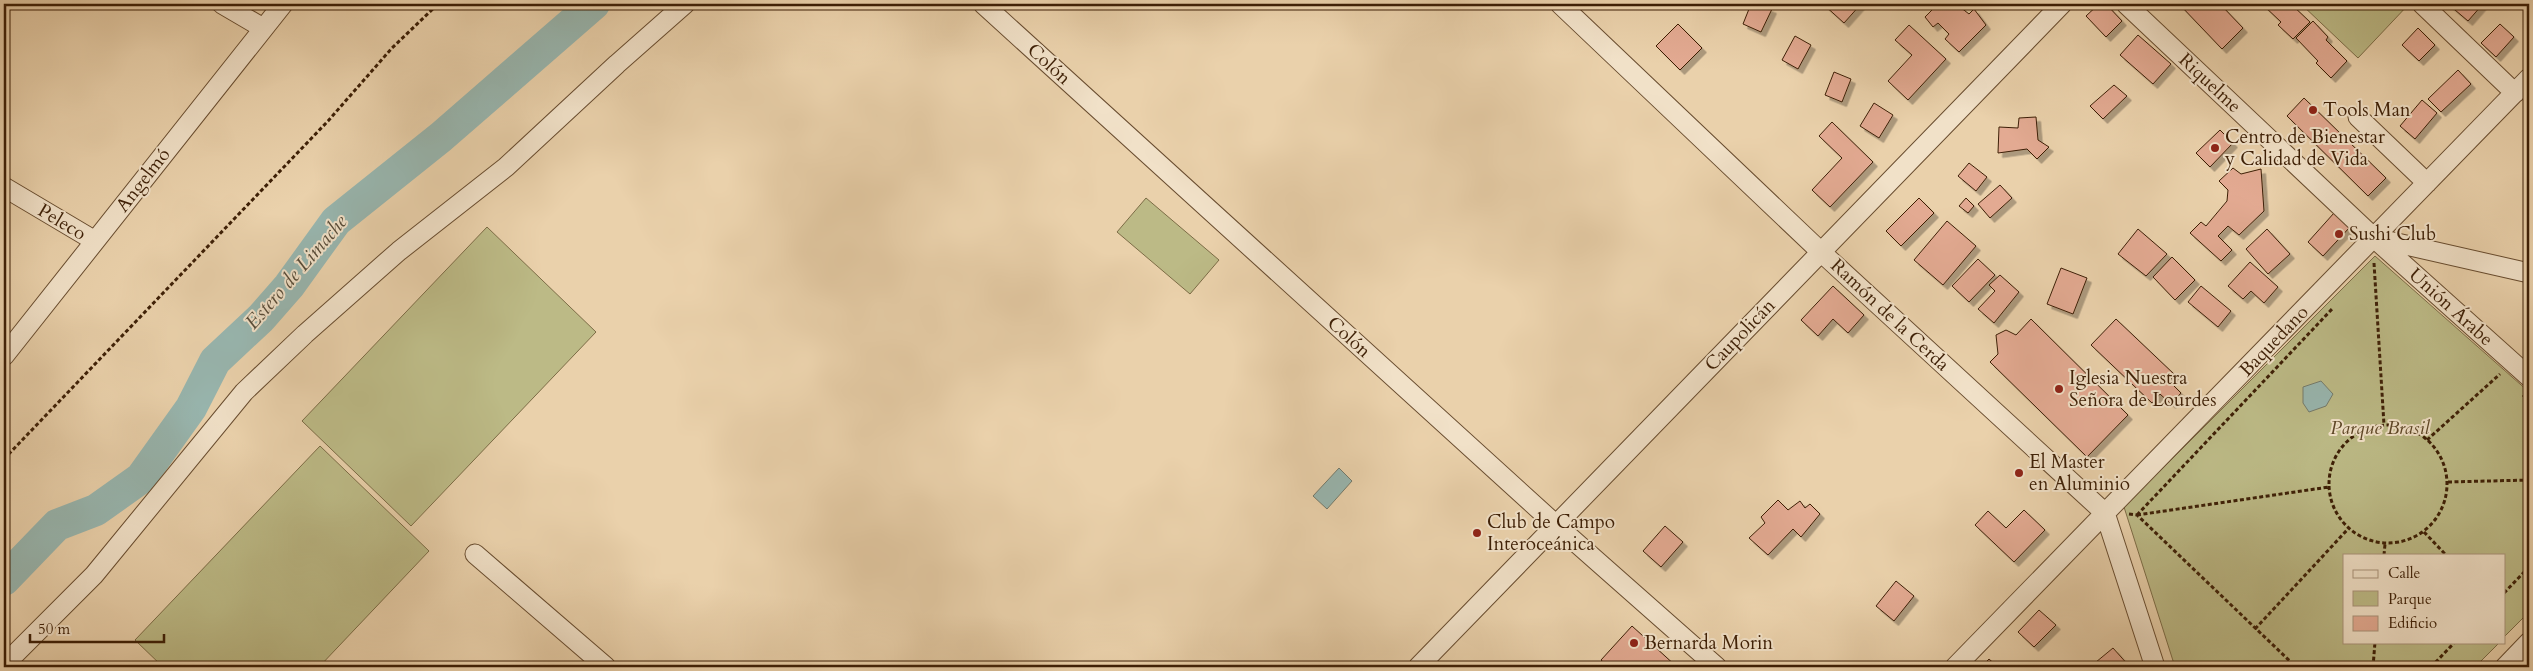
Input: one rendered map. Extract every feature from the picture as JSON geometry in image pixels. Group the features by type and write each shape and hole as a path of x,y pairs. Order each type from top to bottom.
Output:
{"street":[{"path":"222,4 264,28"},
{"name":"Angelmó","path":"4,356 283,4"},
{"path":"4,665 94,575 244,392 305,334 399,251 506,167 685,4"},
{"name":"Colón","path":"983,4 1555,524 1717,667"},
{"name":"Ramón de la Cerda","path":"1560,4 1821,252 2106,513 2155,667"},
{"name":"Caupolicán","path":"1418,667 2062,4"},
{"name":"Riquelme","path":"2126,4 2374,238"},
{"path":"2422,4 2515,93"},
{"name":"Baquedano","path":"1955,667 2529,78"},
{"path":"2358,118 2427,183"},
{"name":"Peleco","path":"4,187 95,241"},
{"path":"2374,238 2529,273"},
{"name":"Unión Árabe","path":"2374,238 2526,385"},
{"path":"475,554 606,667"},
{"path":"2505,667 2529,642"}],"path":[{"path":"4,460 328,121 392,48 438,4"},
{"path":"2374,238 2384,425"},
{"path":"2374,264 2382,270"},
{"path":"2368,271 2374,264"},
{"path":"2137,515 2334,307"},
{"path":"2492,367 2507,380"},
{"path":"2427,440 2500,374"},
{"path":"2526,385 2529,400"},
{"path":"2384,425 2403,426 2420,434 2427,440 2435,447 2444,463 2448,482 2445,501 2437,518 2424,532 2406,541 2385,544 2365,540 2348,529 2336,513 2329,487 2330,473 2337,454 2349,439 2366,429 2384,425"},
{"path":"2448,482 2529,480"},
{"path":"2106,513 2137,515 2329,487"},
{"path":"2137,515 2255,630 2296,667"},
{"path":"2255,630 2348,529"},
{"path":"2424,532 2445,554"},
{"path":"2384,554 2385,544"},
{"path":"2506,591 2529,567"},
{"path":"2373,667 2375,644"},
{"path":"2431,667 2454,644"}],"green space":[{"path":"2301,4 2409,4 2358,58"},
{"path":"1146,198 1219,260 1190,294 1117,232"},
{"path":"487,227 596,332 411,526 302,421"},
{"name":"Parque Brasil","path":"2375,256 2529,392 2529,612 2506,635 2506,554 2343,554 2343,644 2498,644 2475,667 2175,667 2124,507"},
{"path":"320,446 429,551 319,667 163,667 135,640"}],"water":[{"path":"2321,381 2333,394 2326,406 2309,412 2303,403 2303,387"},
{"path":"1339,468 1352,481 1327,509 1313,496"}],"building":[{"path":"1751,4 1759,4 1772,9 1761,32 1743,24"},
{"path":"1823,4 1861,4 1844,23"},
{"path":"1938,4 1963,4 1960,7 1969,14 1974,9 1986,25 1959,52 1945,39 1949,34 1938,23 1933,27 1925,17"},
{"path":"2099,4 2106,4 2122,21 2106,37 2086,16"},
{"path":"2179,4 2220,4 2243,28 2222,49"},
{"path":"2262,4 2291,4 2310,22 2293,39 2278,25 2281,22"},
{"path":"2448,4 2480,4 2482,5 2468,21"},
{"path":"2313,21 2328,37 2326,40 2347,61 2331,78 2296,38"},
{"path":"1678,24 1702,48 1680,70 1656,46"},
{"path":"2500,24 2514,37 2496,57 2481,43"},
{"path":"1909,25 1946,59 1908,100 1888,81 1912,55 1895,40"},
{"path":"2418,28 2435,45 2419,61 2402,45"},
{"path":"2138,35 2171,64 2153,84 2120,55"},
{"path":"1795,36 1811,45 1798,69 1782,60"},
{"path":"2458,70 2471,84 2441,112 2428,99"},
{"path":"1834,72 1851,79 1842,102 1825,95"},
{"path":"2114,85 2127,96 2103,119 2090,106"},
{"path":"2304,98 2386,178 2368,196 2287,116"},
{"path":"2422,100 2437,113 2415,139 2400,126"},
{"path":"1874,103 1893,115 1879,138 1860,126"},
{"path":"2036,117 2038,140 2049,147 2037,159 2027,149 1998,153 1999,127 2018,128 2019,118"},
{"path":"1832,122 1873,162 1830,207 1812,190 1842,158 1819,136"},
{"name":"Centro de Bienestar y Calidad de Vida","path":"2220,130 2233,143 2210,167 2196,153"},
{"path":"1969,163 1987,177 1976,191 1958,176"},
{"path":"2233,168 2241,174 2261,169 2264,211 2239,235 2228,226 2218,236 2232,250 2221,261 2190,233 2201,222 2206,226 2227,201 2228,190 2219,181"},
{"path":"2000,185 2012,198 1990,218 1978,204"},
{"path":"1919,198 1934,213 1901,246 1886,231"},
{"path":"1966,198 1974,206 1968,213 1959,206"},
{"path":"2334,213 2350,227 2323,256 2308,242"},
{"path":"1947,221 1976,246 1943,285 1914,260"},
{"path":"2138,229 2167,254 2146,276 2118,254"},
{"path":"2267,229 2290,254 2268,274 2246,249"},
{"path":"2172,257 2195,280 2175,300 2153,277"},
{"path":"1978,259 1995,275 1969,302 1952,286"},
{"path":"2250,262 2278,287 2264,303 2251,291 2243,299 2228,286"},
{"path":"2061,268 2087,278 2073,314 2047,304"},
{"path":"2000,275 2019,292 1994,323 1978,309 1995,291 1989,285"},
{"path":"1833,286 1864,315 1848,333 1833,319 1818,336 1801,320"},
{"path":"2201,286 2231,311 2218,327 2188,302"},
{"name":"Iglesia Nuestra Señora de Lourdes","path":"2031,319 2128,415 2087,457 1990,362 1998,354 1996,335 2006,330 2016,335"},
{"path":"2116,319 2175,375 2169,381 2181,393 2171,404 2160,394 2152,403 2091,345"},
{"path":"1778,500 1788,510 1800,501 1805,508 1810,504 1820,514 1801,537 1793,529 1768,555 1749,538 1765,523 1761,517"},
{"path":"2024,510 2045,530 2014,562 1975,525 1988,511 2006,528"},
{"path":"1665,526 1683,542 1661,567 1643,551"},
{"path":"1896,581 1914,596 1894,621 1876,606"},
{"path":"2039,610 2056,625 2034,647 2018,632"},
{"name":"Bernarda Morin","path":"1632,626 1677,667 1609,667 1601,660"},
{"path":"2113,648 2130,667 2090,667"},
{"path":"1989,659 1998,667 1981,667"}],"waterway":[{"name":"Estero de Limache","path":"4,580 57,525 96,510 141,478 191,408 215,361 261,318 289,286 336,221 441,137 594,4"}],"place":[{"name":"Tools Man","path":"2313,110"},
{"name":"Centro de Bienestar y Calidad de Vida","path":"2215,148"},
{"name":"Sushi Club","path":"2339,234"},
{"name":"Iglesia Nuestra Señora de Lourdes","path":"2059,389"},
{"name":"El Master en Aluminio","path":"2019,473"},
{"name":"Club de Campo Interoceánica","path":"1477,533"},
{"name":"Bernarda Morin","path":"1634,643"}]}
